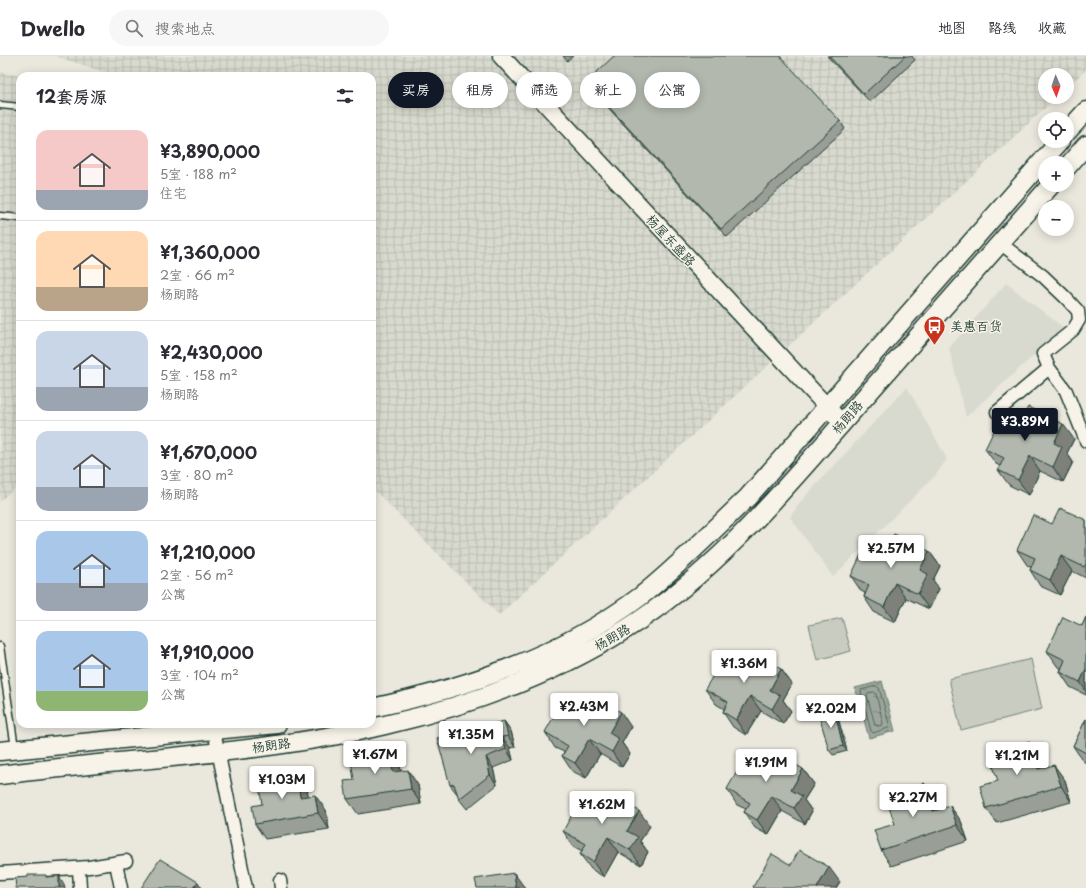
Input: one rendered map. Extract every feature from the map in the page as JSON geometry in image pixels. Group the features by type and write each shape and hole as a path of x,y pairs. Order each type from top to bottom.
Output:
{"main road":[{"path":"1074,124 1086,111"},
{"path":"1074,159 1086,145"},
{"name":"杨朗路","path":"376,707 436,692 510,668 551,650 603,622 642,595 715,530 748,497 1054,148"},
{"name":"杨朗路","path":"376,727 458,705 556,667 593,649 628,628 660,606 701,572 757,518 1045,192"},
{"name":"杨朗路","path":"8,751 149,734 214,731 241,728"},
{"name":"杨朗路","path":"0,775 272,746 370,728"}],"street":[{"name":"杨屋东盛路","path":"501,56 842,423"},
{"path":"1000,243 1043,276 1078,311 1079,320 1073,330 1044,354 1049,368 1066,391 1086,442"},
{"path":"997,412 1049,368"},
{"path":"214,731 246,888"},
{"path":"0,872 79,868 121,862 121,888"},
{"path":"79,868 80,888"}],"lane":[{"path":"0,105 16,107"},
{"path":"0,216 16,218"},
{"path":"0,646 8,751"}],"shaded area":[{"path":"55,56 1086,56 1086,70 1074,81 1074,68 1038,68 1038,104 1049,104 1041,112 1038,112 1038,115 499,615 376,492 376,72 104,72"},
{"path":"0,72 16,75 16,487 0,501"},
{"path":"1006,283 1064,328 966,417 949,348"},
{"path":"907,387 947,459 935,476 833,577 790,517 801,501"},
{"path":"842,618 851,651 817,660 809,625"},
{"path":"1031,659 1042,709 961,730 949,679"}],"water":[{"path":"882,681 895,731 869,738 855,688"}],"building":[{"path":"614,56 780,56 840,121 721,229 610,108 636,108 636,72 597,72"},
{"path":"829,56 905,56 864,94"},
{"path":"1028,407 1063,424 1054,443 1062,447 1053,467 1030,456 1018,480 998,470 1004,458 985,449 1002,414 1020,423"},
{"path":"1060,508 1086,520 1086,564 1084,567 1061,556 1050,580 1030,570 1035,558 1017,550 1033,515 1052,524"},
{"path":"894,534 929,551 920,570 928,574 918,594 895,583 884,607 864,597 869,585 851,576 867,542 886,550"},
{"path":"1063,617 1082,626 1086,617 1086,669 1080,682 1060,672 1065,660 1047,651"},
{"path":"752,652 781,669 770,690 780,695 772,709 750,696 736,720 723,712 728,702 705,689 725,656 744,667"},
{"path":"591,696 621,712 609,733 619,739 612,752 589,739 575,763 562,756 568,746 545,732 564,699 583,710"},
{"path":"834,709 843,746 829,750 818,712"},
{"path":"1086,719 1086,753 1073,746"},
{"path":"504,721 508,736 502,737 506,749 486,757 490,775 459,799 454,784 450,785 437,738"},
{"path":"1029,742 1038,769 1054,765 1061,786 986,808 980,786 998,781 989,754"},
{"path":"389,748 393,772 408,770 411,789 347,799 344,781 354,780 350,754"},
{"path":"774,752 803,769 791,790 802,796 794,808 772,796 757,820 744,812 750,803 727,789 746,756 765,767"},
{"path":"297,773 300,797 315,795 318,813 255,824 252,806 262,804 258,779"},
{"path":"924,783 933,811 950,806 957,825 881,850 874,830 895,824 885,796"},
{"path":"610,794 639,811 627,831 638,837 630,850 608,837 593,862 580,854 586,844 563,831 582,797 601,808"},
{"path":"799,850 829,867 817,888 753,887 772,854 791,865"},
{"path":"160,859 198,882 194,888 141,888"},
{"path":"514,873 516,888 477,888 475,879"},
{"path":"28,875 46,875 46,877 59,876 59,888 16,888 15,878 28,877"}],"place":[{"name":"美惠百货","path":"935,346"}]}
